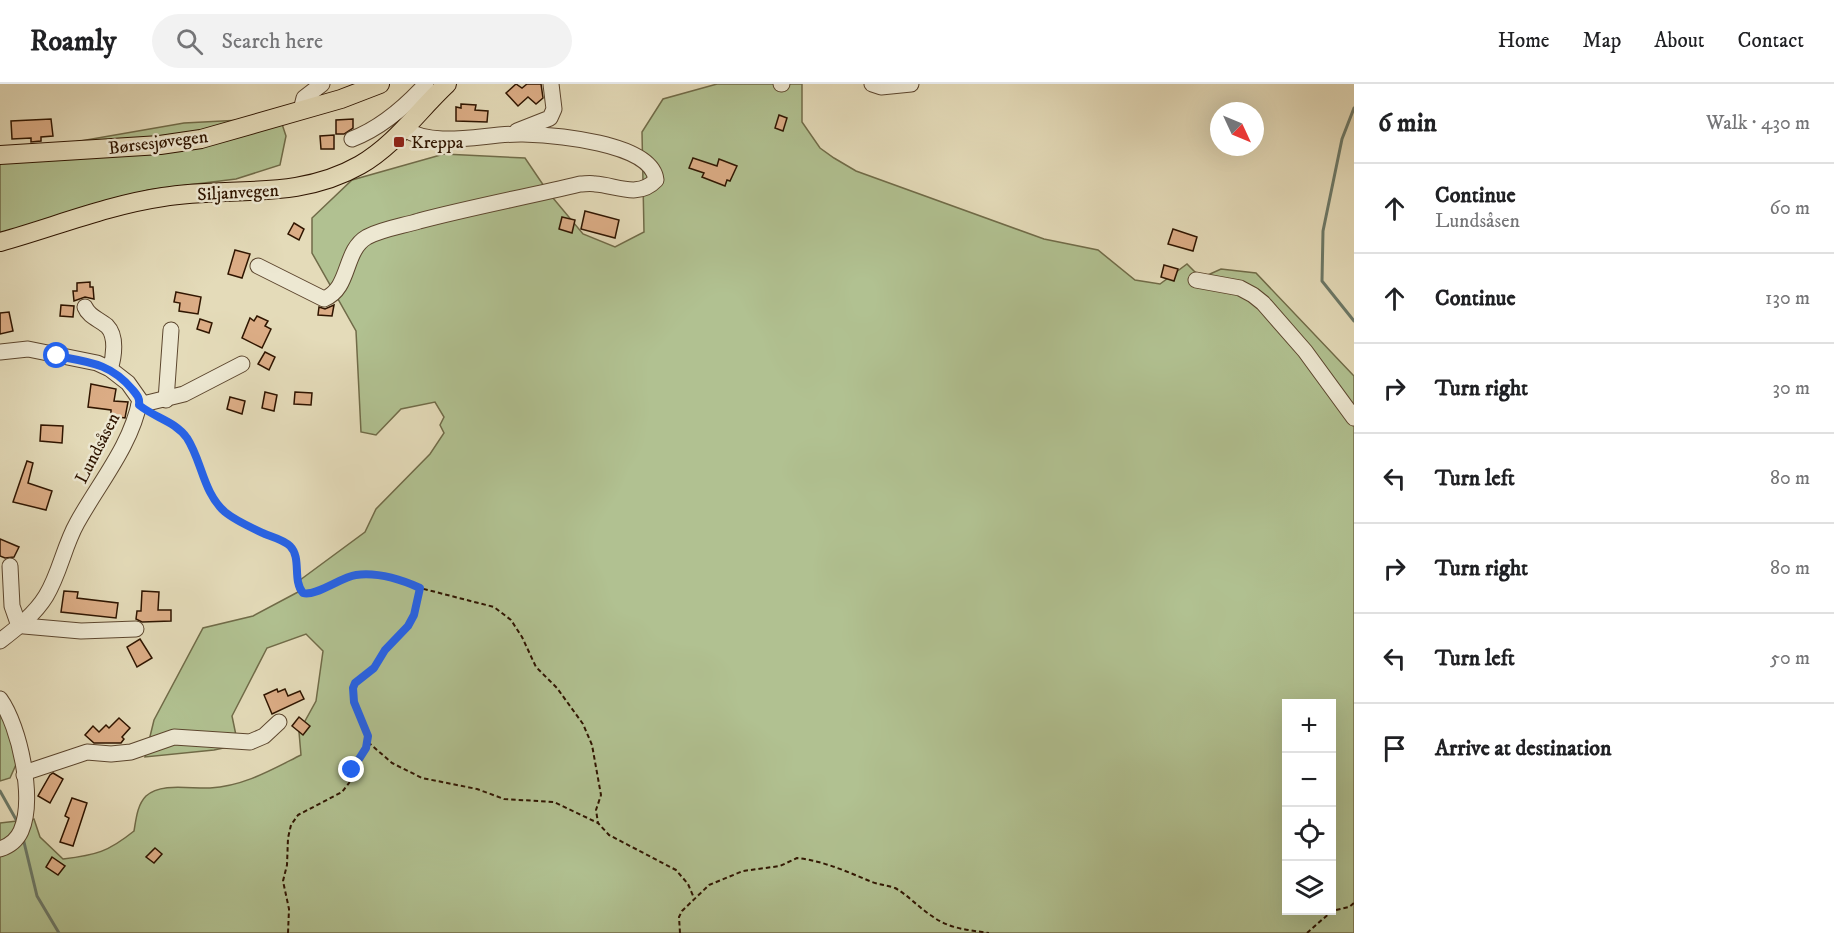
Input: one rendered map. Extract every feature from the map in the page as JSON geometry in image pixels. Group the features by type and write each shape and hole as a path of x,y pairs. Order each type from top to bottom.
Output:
{"main road":[{"name":"Børsesjøvegen","path":"1,157 188,141 218,135 341,99 380,84"},
{"name":"Siljanvegen","path":"0,242 139,201 182,195 270,191 315,183 359,165 384,149 447,84"}],"street":[{"path":"301,110 304,98 322,84"},
{"path":"352,139 374,129 413,98 426,84"},
{"path":"512,134 550,118 554,109 551,84"},
{"path":"872,84 881,87 911,84"},
{"path":"258,266 324,299 342,283 353,251 366,237 455,212 580,184 595,183 638,190 647,188 656,180 654,172 638,156 568,137 512,134 439,138 412,134 404,129"},
{"path":"1196,280 1240,288 1263,303 1305,351 1354,418"},
{"path":"85,308 90,315 106,326 113,336 110,369"},
{"path":"166,400 171,330"},
{"name":"Lundsåsen","path":"0,352 28,349 97,363 110,369 128,383 138,395 139,405 124,446 76,524 46,595 20,625 0,641"},
{"path":"139,405 184,394 242,364"},
{"path":"10,566 12,606 20,625 72,630 136,629"},
{"path":"0,699 9,712 24,775 25,807 22,829 14,841 0,849"},
{"path":"24,775 87,752 111,754 131,752 174,737 250,742 264,736 279,722"}],"path":[{"path":"139,405 151,415 167,420 187,438 209,490 225,512 292,547 295,555 297,584 303,593 311,594 334,582 355,575 376,575 401,579 420,588 494,607 511,620 536,668 557,688 583,724 592,745 601,795 596,810 598,823"},
{"path":"288,933 289,909 282,881 287,865 291,825 298,815 342,792 349,783 355,763 366,748 368,736 354,702 353,688 355,683 374,668 385,650 408,626 414,615 420,588"},
{"path":"367,741 392,763 422,778 477,789 504,800 554,802 598,823 609,835 676,870 688,884 694,898"},
{"path":"680,933 679,917 682,911 709,885 743,870 780,866 797,858 846,871 877,884 888,885 946,925 989,933"},
{"path":"1307,933 1332,911 1349,907 1354,903"}],"green space":[{"path":"717,84 802,84 802,122 820,148 856,171 1044,239 1098,250 1135,280 1160,284 1187,264 1201,278 1221,269 1256,273 1354,376 1354,933 0,933 0,823 34,819 40,837 63,859 93,854 117,844 134,831 141,804 152,792 176,787 222,787 257,776 301,755 299,732 316,701 323,651 306,634 267,648 232,716 238,745 214,750 145,757 154,720 203,628 253,616 298,592 296,583 365,532 376,509 430,454 444,433 440,425 444,417 435,402 401,409 376,435 361,432 356,331 312,253 312,218 352,180 444,154 525,158 548,192 583,234 615,247 644,232 642,132 663,99"},
{"path":"280,118 286,136 280,165 236,179 148,190 38,224 0,242 0,161 46,147 184,123"},
{"path":"0,696 19,758 10,778 0,781"}],"building":[{"path":"516,84 522,88 527,84 541,84 543,98 536,104 528,97 518,106 506,93"},
{"path":"461,104 476,105 475,110 488,111 487,122 456,121 456,107 461,108"},
{"path":"779,115 787,118 783,131 775,128"},
{"path":"51,119 53,136 41,137 41,141 31,142 31,138 12,139 11,121"},
{"path":"353,119 353,128 344,134 336,134 336,120"},
{"path":"334,135 334,149 321,149 320,136"},
{"path":"693,158 717,166 719,159 737,166 725,186 702,177 704,173 689,168"},
{"path":"585,211 619,220 615,238 581,229"},
{"path":"562,217 575,220 572,233 559,229"},
{"path":"294,223 304,229 299,240 288,234"},
{"path":"1173,229 1197,237 1193,251 1168,244"},
{"path":"235,250 250,254 242,278 228,274"},
{"path":"1164,265 1178,269 1174,281 1161,277"},
{"path":"90,282 94,299 85,297 74,301 73,291 77,291 77,283"},
{"path":"176,292 201,297 198,314 179,311 180,303 174,302"},
{"path":"61,305 74,306 73,317 60,316"},
{"path":"334,305 332,316 318,315 319,307 325,309"},
{"path":"9,312 13,331 0,334 0,313"},
{"path":"257,316 268,321 265,326 271,329 262,348 242,338 250,318 254,321"},
{"path":"200,319 212,323 209,333 197,329"},
{"path":"265,352 275,357 269,370 258,364"},
{"path":"91,384 116,389 114,401 128,402 125,418 111,416 111,410 88,407"},
{"path":"265,392 277,395 274,411 262,408"},
{"path":"295,392 312,393 311,405 294,404"},
{"path":"230,397 245,401 242,414 227,409"},
{"path":"41,425 63,426 62,443 40,441"},
{"path":"27,461 33,463 28,483 52,491 46,510 13,502"},
{"path":"0,539 19,547 14,557 0,556"},
{"path":"64,591 78,592 77,598 118,603 116,618 61,612"},
{"path":"142,591 159,592 158,610 171,610 171,621 142,622 136,619 137,611 141,611"},
{"path":"140,639 152,658 137,667 127,647"},
{"path":"277,689 278,692 285,689 288,696 300,691 304,699 272,714 264,695"},
{"path":"299,717 310,726 303,735 292,726"},
{"path":"119,718 130,728 122,737 124,739 121,743 94,743 85,735 93,726 99,732 106,725 109,728"},
{"path":"53,773 63,779 50,803 38,796"},
{"path":"72,798 87,803 73,846 60,842 69,818 65,816"},
{"path":"155,848 162,854 154,863 146,857"},
{"path":"52,857 65,866 58,875 46,867"}],"waterway":[{"path":"1354,108 1342,139 1323,231 1322,281 1354,321"},
{"path":"0,791 18,823"},
{"path":"23,838 37,896 59,933"}],"place":[{"name":"Kreppa","path":"399,142"}],"route":[{"path":"57,356 97,363 110,369 128,383 138,395 139,405 151,415 167,420 178,428 187,438 215,501 225,512 292,547 295,555 297,584 303,593 311,594 334,582 355,575 376,575 401,579 420,588 414,615 408,626 385,650 374,668 355,683 353,688 354,702 368,736 366,748 352,770"}]}
